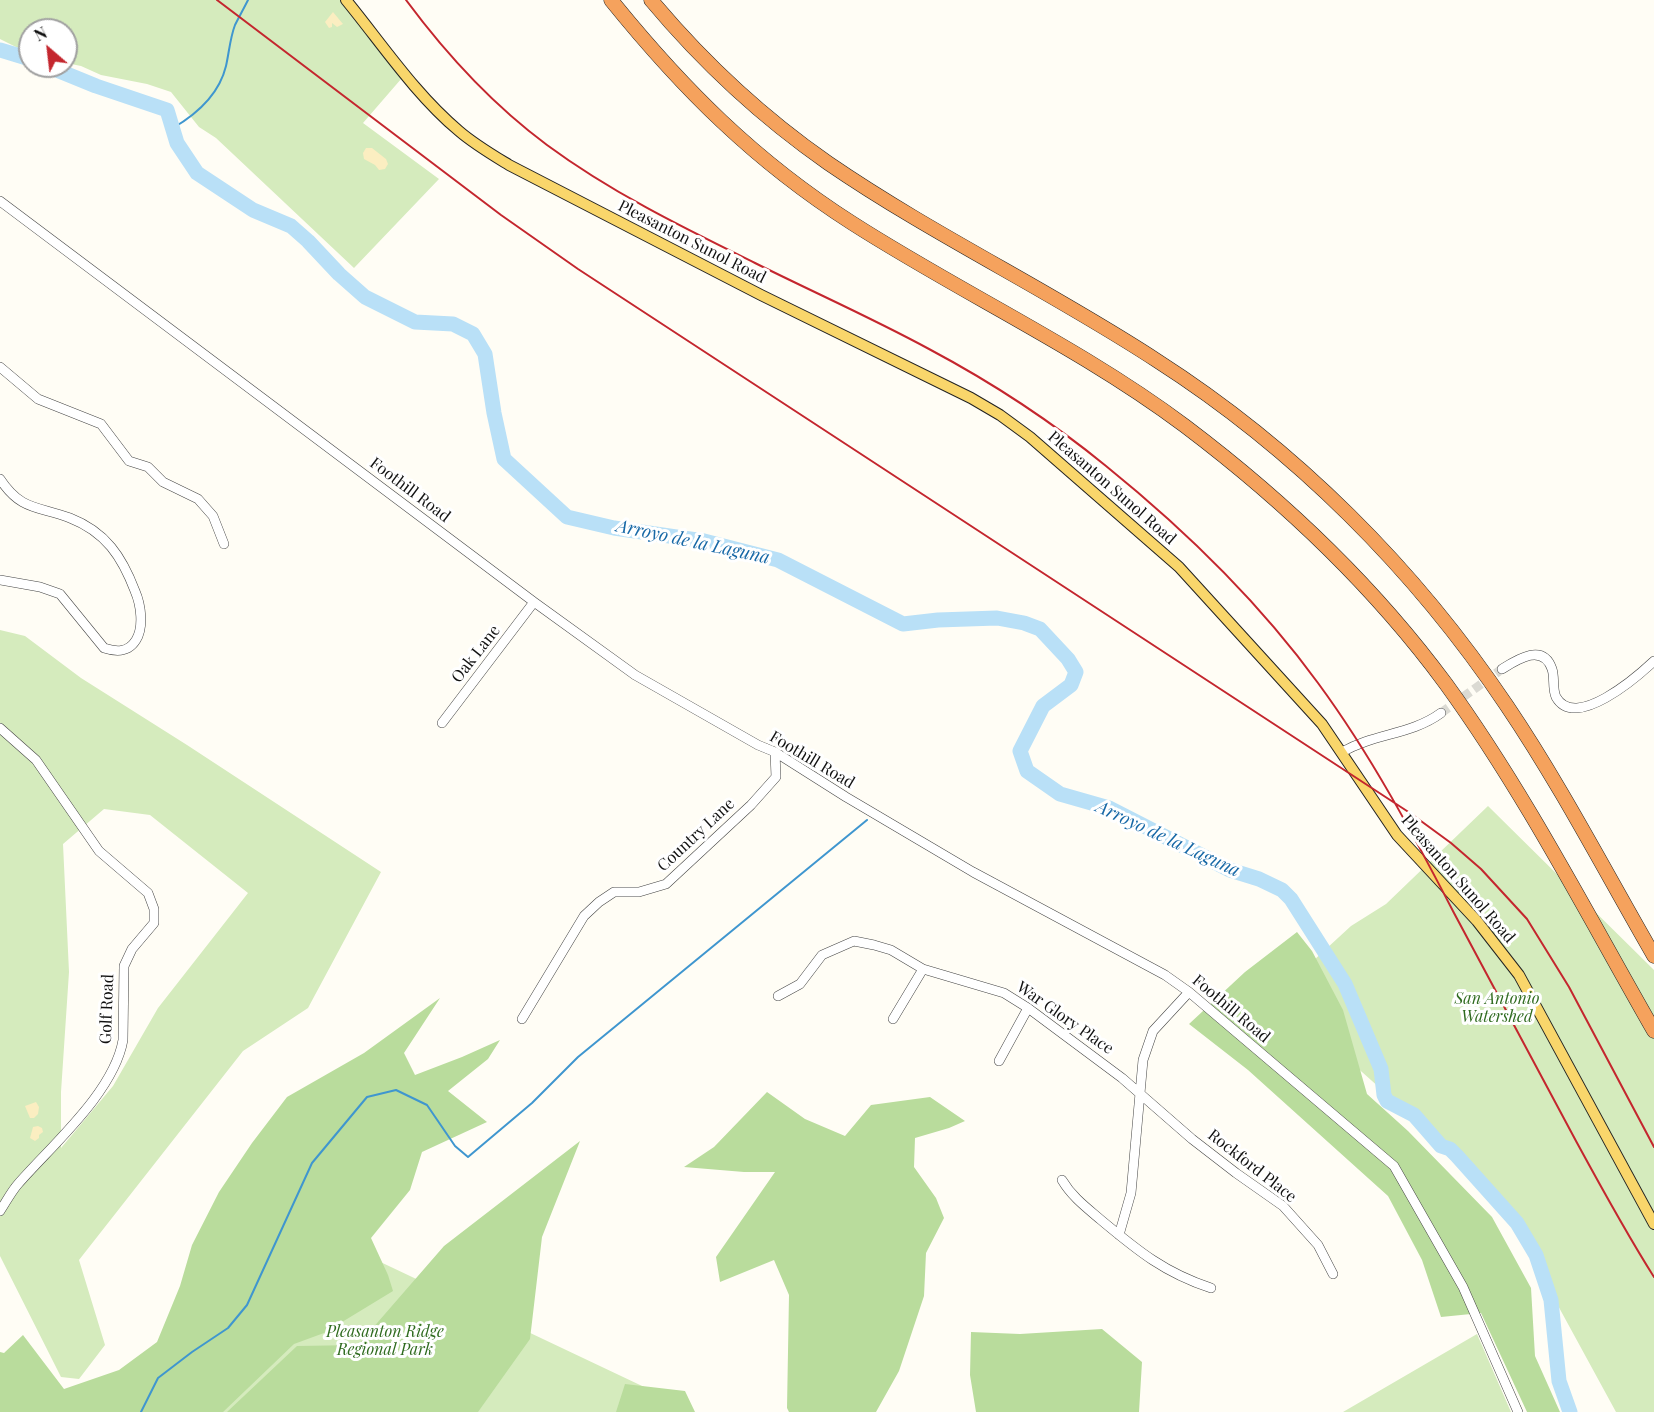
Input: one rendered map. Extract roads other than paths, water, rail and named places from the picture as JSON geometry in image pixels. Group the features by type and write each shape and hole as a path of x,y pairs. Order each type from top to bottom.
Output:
{"highway":[{"path":"611,0 679,81 717,119 757,154 804,190 881,241 1136,392 1230,461 1278,500 1323,544 1368,590 1407,635 1478,730 1538,827 1654,1031"},
{"path":"651,0 703,58 742,94 826,161 919,220 1157,360 1254,431 1301,470 1350,516 1397,564 1476,660 1552,778 1654,956"}],"main road":[{"name":"Pleasanton Sunol Road","path":"346,0 437,110 484,150 761,295 947,385 1000,415 1030,437 1179,567 1322,724 1397,835 1478,921 1504,953 1519,975 1654,1224"}],"street":[{"name":"Foothill Road","path":"0,201 534,602 635,675 775,753 973,872 1165,975 1189,992 1394,1166 1463,1287 1518,1412"},
{"path":"0,367 38,399 102,424 129,461 148,467 163,482 198,499 213,516 224,544"},
{"path":"0,479 19,501 71,518 92,530 116,550 140,603 140,633 131,647 126,650 113,651 104,648 60,594 40,586 0,580"},
{"name":"Oak Lane","path":"442,723 534,602"},
{"path":"1502,669 1529,654 1539,654 1546,659 1552,669 1556,697 1571,709 1583,708 1598,702 1641,673 1654,661"},
{"path":"1342,752 1359,742 1422,725 1441,713"},
{"name":"Golf Road","path":"0,728 36,760 99,851 148,893 154,909 154,923 132,949 124,966 123,1040 112,1074 68,1130 16,1186 0,1211"},
{"name":"Country Lane","path":"522,1019 584,916 614,892 639,892 666,885 751,805 776,777 775,753"},
{"name":"War Glory Place","path":"778,996 800,984 822,955 854,941 874,945 891,950 923,969 1004,993 1028,1008 1140,1092"},
{"path":"893,1019 923,969"},
{"path":"1119,1235 1131,1192 1143,1060 1153,1031 1189,992"},
{"path":"999,1061 1028,1008"},
{"name":"Rockford Place","path":"1140,1092 1201,1146 1283,1206 1318,1245 1333,1274"},
{"path":"1062,1180 1076,1198 1161,1267 1185,1280 1211,1288"}],"waterway":[{"path":"173,128 206,103 218,86 226,66 235,25 248,0"},
{"name":"Arroyo de la Laguna","path":"0,50 18,55"},
{"name":"Arroyo de la Laguna","path":"76,78 167,110 177,143 197,173 253,210 291,226 365,297 415,322 453,324 473,334 485,354 504,459 567,517 614,528 704,541 778,560 903,624 997,618 1024,623 1040,629 1068,659 1076,672 1071,685 1043,706 1020,751 1027,771 1060,794 1109,808 1230,870 1259,879 1282,890 1291,899 1345,984 1381,1069 1384,1095 1387,1101 1414,1115 1441,1146 1450,1149 1457,1156 1517,1223 1536,1255 1551,1300 1559,1381 1570,1412"},
{"path":"141,1412 158,1378 228,1328 247,1305 312,1163 367,1097 396,1090 427,1105 455,1146 468,1157 532,1103 578,1057 867,820"}],"tunnel":[{"path":"1441,713 1502,669"}],"railway":[{"path":"217,0 501,215 578,269 1410,813 1451,843 1481,869 1527,919 1569,987 1654,1147"},
{"path":"406,0 471,78 527,130 547,145 597,179 675,223 908,338 998,389 1064,433 1135,490 1192,541 1246,595 1318,683 1374,767 1595,1175 1654,1277"}],"park label":[{"name":"San Antonio Watershed","path":"1497,1008"},
{"name":"Pleasanton Ridge Regional Park","path":"385,1341"}]}
